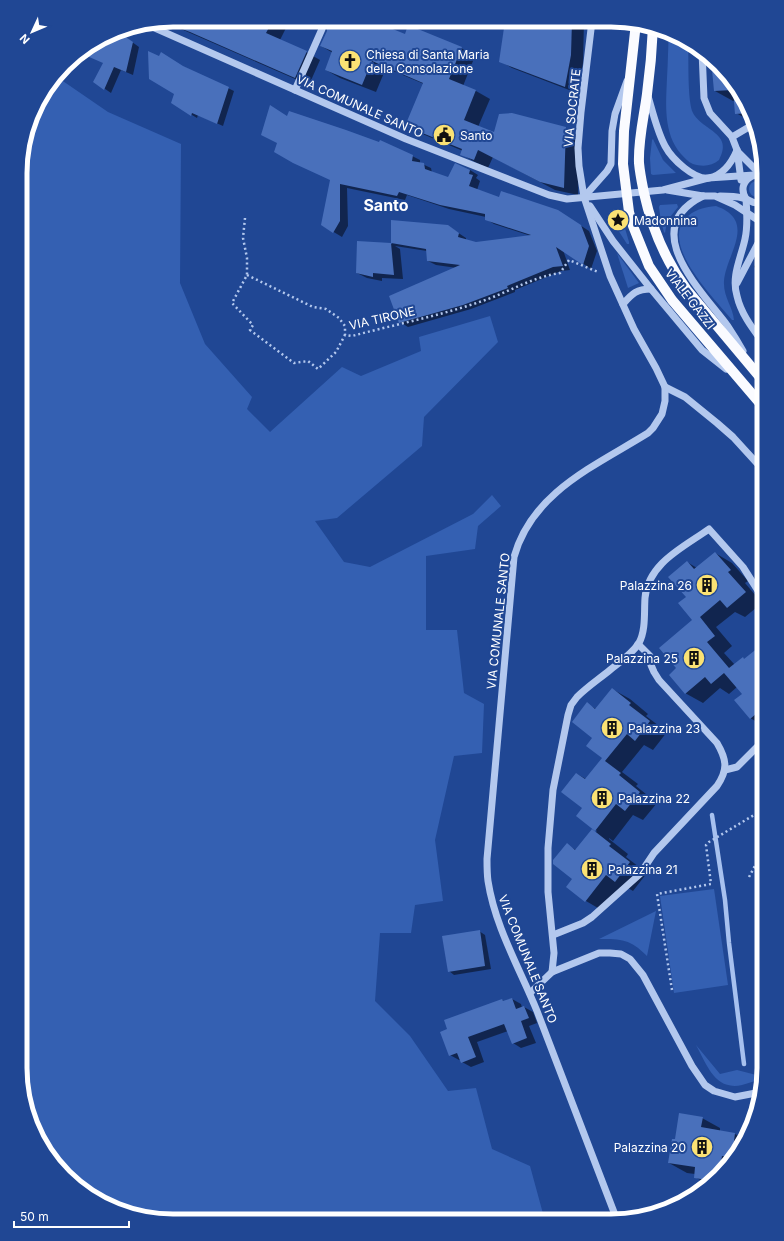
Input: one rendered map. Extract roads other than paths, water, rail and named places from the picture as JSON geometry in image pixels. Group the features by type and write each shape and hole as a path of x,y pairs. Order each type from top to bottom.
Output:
{"main road":[{"name":"VIALE GAZZI","path":"635,29 624,131 623,157 629,212 640,246 649,266 672,300 757,400"},
{"name":"VIALE GAZZI","path":"652,33 639,162 649,214 658,240 676,276 757,374"}],"street":[{"path":"295,90 322,27"},
{"name":"VIA SOCRATE","path":"584,197 578,166 578,148 591,27"},
{"name":"VIA COMUNALE SANTO","path":"155,28 406,139 549,195 567,199 584,197 610,276 664,387 665,401 662,414 654,428 570,481 554,493 532,518 517,544 514,557 487,859 488,880 492,898 521,977 530,993 615,1214"},
{"path":"702,59 704,98 707,107 710,113 732,137 737,150 743,194 746,199 746,237 736,271 735,286 742,311 757,334"},
{"path":"584,197 607,171 611,164 612,131 615,114 632,65"},
{"path":"647,92 657,126 666,147 681,166 697,175 708,178 757,176"},
{"path":"732,137 749,127"},
{"path":"584,197 663,190 708,178 718,174 726,168 733,160 737,150"},
{"path":"737,150 757,172"},
{"path":"742,187 748,177 757,176"},
{"path":"663,190 703,196 734,196 757,204"},
{"path":"703,196 692,201 684,208 677,218 674,234 676,250 681,261 703,295 727,326 757,372"},
{"path":"715,196 726,200 757,219"},
{"path":"584,197 613,241 702,350 736,376"},
{"path":"735,286 757,245"},
{"path":"623,304 632,293 642,289 651,289"},
{"path":"664,387 685,397 717,423 733,437 757,463"},
{"path":"552,972 554,953 548,892 549,827 553,790 571,705 577,697 622,661 638,644 642,634 646,595 649,582 655,570 665,560 709,529 744,567 757,588"},
{"path":"553,935 583,923 592,917 640,874 654,853 723,778 725,761 722,751 717,743 659,680 651,665 650,656 638,644"},
{"path":"725,770 737,767 757,747"},
{"path":"530,993 552,972 600,953 610,952 621,954 630,959 643,975 692,1066 705,1085 714,1091 735,1097 755,1093"}],"waterway":[{"path":"712,815 725,900 744,1064"}],"place":[{"name":"Chiesa di Santa Maria della Consolazione","path":"350,61"},
{"name":"Santo","path":"444,135"},
{"name":"Madonnina","path":"618,220"},
{"name":"Palazzina 26","path":"707,585"},
{"name":"Palazzina 25","path":"694,658"},
{"name":"Palazzina 23","path":"612,728"},
{"name":"Palazzina 22","path":"602,798"},
{"name":"Palazzina 21","path":"592,869"},
{"name":"Palazzina 20","path":"702,1147"}],"district":[{"name":"Santo","path":"386,205"}]}
